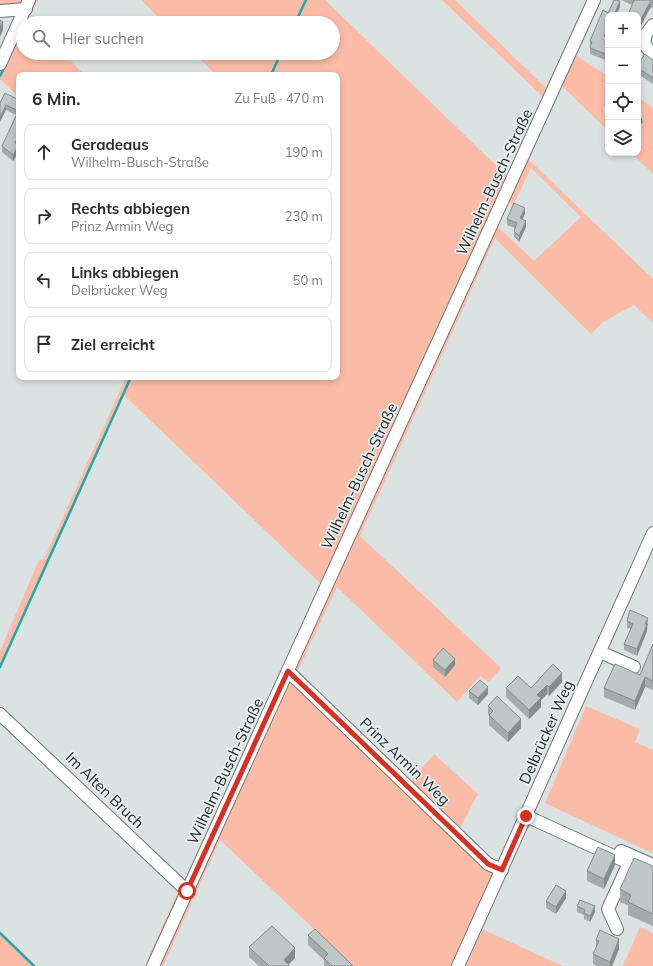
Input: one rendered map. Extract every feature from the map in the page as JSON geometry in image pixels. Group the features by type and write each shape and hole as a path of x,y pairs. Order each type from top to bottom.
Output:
{"street":[{"name":"Wilhelm-Busch-Straße","path":"153,966 594,0"},
{"path":"0,11 28,4"},
{"path":"22,16 28,4"},
{"path":"653,25 646,34 644,44 653,55"},
{"path":"0,64 16,30"},
{"name":"Delbrücker Weg","path":"458,966 653,533"},
{"path":"600,652 634,667"},
{"name":"Prinz Armin Weg","path":"288,671 488,864 502,870"},
{"name":"Im Alten Bruch","path":"0,714 187,891"},
{"path":"527,813 653,865"},
{"path":"527,813 629,863 608,909 617,929"}],"shaded area":[{"path":"0,0 22,0 18,5 0,6"},
{"path":"33,0 38,0 30,16 26,16"},
{"path":"141,0 325,0 508,177 188,885 0,711 0,705 185,881 321,584 123,394 0,667 0,651 39,560 44,559 125,380 340,380 340,72 213,72 201,60 340,60 340,16 157,16"},
{"path":"442,0 455,0 546,88 587,0 591,0 543,97"},
{"path":"16,37 16,60 70,60 82,72 16,72 16,94 0,79 0,72"},
{"path":"572,53 605,74 605,128 563,87 560,81"},
{"path":"641,99 653,108 653,174 634,156 641,156"},
{"path":"549,112 528,159 653,279 653,323 634,305 603,322 591,334 495,238 360,536 501,668 489,682 480,676 457,702 337,587 297,673 292,668 497,219 499,228 534,261 581,217 531,168 513,205 505,200"},
{"path":"288,675 496,876 455,966 353,966 220,840 163,966 155,966"},
{"path":"586,706 640,729 635,742 653,750 652,853 545,803"},
{"path":"434,754 478,794 458,832 409,783"},
{"path":"180,887 183,889 151,966 145,966"},
{"path":"640,927 653,933 653,966 623,966"},
{"path":"482,929 563,966 466,966"},
{"path":"0,931 36,966 0,966"}],"building":[{"path":"614,0 620,1 615,12 608,12"},
{"path":"634,0 653,0 653,3 651,1 641,19 641,12 629,12"},
{"path":"603,10 606,12 605,12 604,36 605,54 590,48 592,42 590,41"},
{"path":"0,20 3,22 0,28"},
{"path":"645,54 653,60 653,78 641,70 641,60"},
{"path":"5,93 16,98 16,110 6,105 0,117 0,103"},
{"path":"16,116 16,150 13,155 2,146"},
{"path":"514,203 525,208 520,218 526,221 519,236 514,231 517,223 507,219"},
{"path":"630,610 648,618 637,649 624,644 633,624 627,621"},
{"path":"653,644 653,681 645,677 635,701 604,688 615,664 640,675"},
{"path":"443,648 455,659 445,670 433,660"},
{"path":"553,664 562,673 549,687 547,685 537,695 541,698 529,710 506,688 518,676 531,688"},
{"path":"480,680 488,687 478,698 469,691"},
{"path":"497,696 521,719 508,733 489,715 493,711 488,706"},
{"path":"598,847 615,855 604,879 587,871"},
{"path":"634,858 653,866 653,914 628,902 631,895 620,889"},
{"path":"556,885 566,891 556,907 546,901"},
{"path":"580,900 595,906 590,916 584,913 585,910 577,906"},
{"path":"272,926 295,948 284,960 289,966 269,966 249,947"},
{"path":"315,929 353,966 332,966 324,958 328,954 308,935"},
{"path":"600,930 619,939 610,962 593,954 599,941 596,940"}],"waterway":[{"path":"298,16 306,0"},
{"path":"272,72 278,60"},
{"path":"0,76 5,66"},
{"path":"0,667 130,380"},
{"path":"0,933 34,966"}],"route":[{"path":"187,891 288,671 488,864 502,870 526,816"}]}
